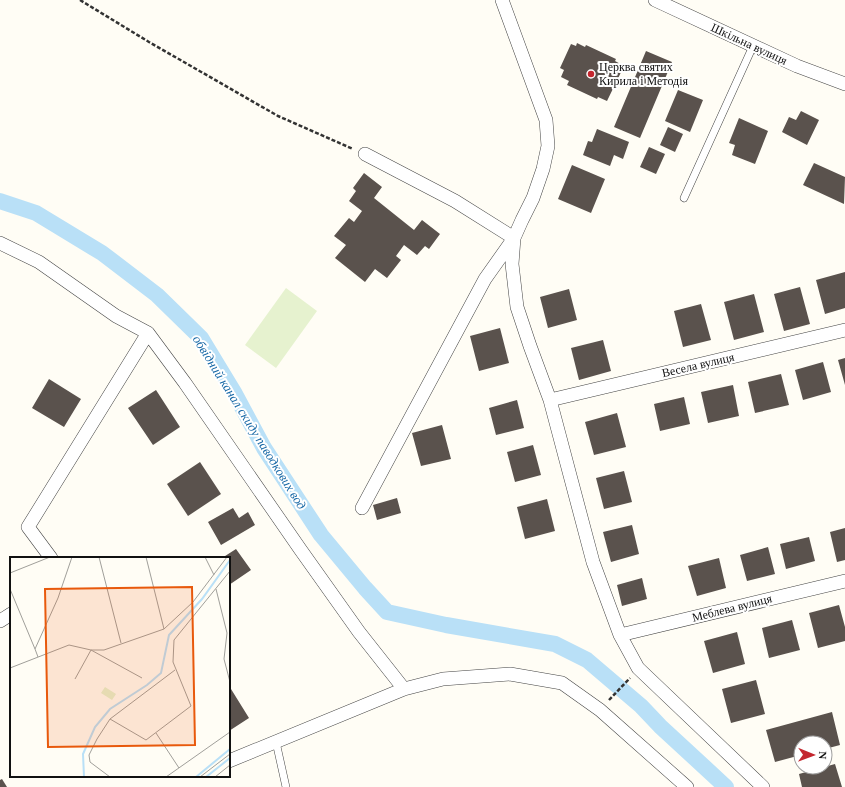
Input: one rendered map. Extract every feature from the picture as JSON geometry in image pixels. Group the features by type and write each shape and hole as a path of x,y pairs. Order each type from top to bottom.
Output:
{"street":[{"path":"362,508 485,279 514,238 533,198 543,169 548,146 546,120 502,0"},
{"name":"Шкільна вулиця","path":"655,0 797,66 845,84"},
{"path":"365,154 455,201 514,238"},
{"path":"514,238 512,264 517,307 550,400 593,562 620,635 638,668 763,787"},
{"path":"0,243 38,262 116,316 148,333 185,383 359,632 404,689"},
{"name":"Весела вулиця","path":"550,400 845,330"},
{"path":"49,557 28,527 148,333"},
{"name":"Меблева вулиця","path":"620,635 845,581"},
{"path":"0,621 10,615"},
{"path":"230,761 404,689 443,679 510,674 562,683 600,710 687,787"}],"lane":[{"path":"684,198 753,46"},
{"path":"276,742 286,787"}],"path":[{"path":"80,0 149,42 278,116 365,154"},
{"path":"606,703 631,677"}],"green space":[{"path":"286,288 317,311 276,368 245,345"}],"building":[{"name":"Церква святих Кирила і Методія","path":"577,43 585,47 586,45 616,59 615,61 624,66 607,101 598,97 597,99 567,85 569,81 561,77 564,70 560,68 571,44 576,46"},
{"path":"646,51 672,62 640,138 614,127"},
{"path":"678,90 703,100 690,132 665,121"},
{"path":"801,111 819,120 807,145 782,132 789,117 796,120"},
{"path":"739,118 768,131 755,164 732,155 735,145 729,143"},
{"path":"668,127 683,134 675,152 660,145"},
{"path":"597,129 629,142 623,159 614,155 610,166 583,155 588,141 592,142"},
{"path":"649,147 665,154 656,174 640,167"},
{"path":"814,163 845,177 844,204 803,185"},
{"path":"572,165 605,179 591,213 558,199"},
{"path":"364,173 382,187 374,198 414,230 422,220 440,234 429,249 425,246 417,255 404,245 396,256 401,260 387,278 375,269 365,282 335,258 346,245 334,236 349,218 354,222 362,211 349,201 356,191 353,188"},
{"path":"845,272 845,308 825,314 816,280"},
{"path":"800,287 810,324 784,331 774,294"},
{"path":"569,289 577,320 548,328 540,297"},
{"path":"754,294 764,332 734,340 724,302"},
{"path":"701,304 711,340 683,347 674,311"},
{"path":"500,328 509,363 479,371 470,336"},
{"path":"603,340 611,371 579,380 571,348"},
{"path":"845,358 845,385 838,360"},
{"path":"823,362 831,392 803,400 795,370"},
{"path":"781,374 789,405 755,413 748,382"},
{"path":"49,379 81,399 64,427 32,408"},
{"path":"733,385 739,416 708,423 701,392"},
{"path":"156,390 180,427 153,445 128,408"},
{"path":"684,397 690,424 660,431 654,404"},
{"path":"517,400 524,428 496,435 489,408"},
{"path":"617,413 626,447 594,455 585,422"},
{"path":"442,425 451,459 421,466 412,433"},
{"path":"533,445 541,475 515,482 507,452"},
{"path":"200,462 221,494 188,516 167,484"},
{"path":"624,471 632,502 604,509 596,478"},
{"path":"397,498 401,513 377,520 373,505"},
{"path":"547,499 555,531 525,539 517,507"},
{"path":"233,508 239,518 248,512 255,525 221,545 208,522"},
{"path":"632,525 639,554 611,562 603,532"},
{"path":"845,528 845,560 837,562 830,532"},
{"path":"809,537 815,561 786,569 780,544"},
{"path":"768,547 775,574 747,581 740,555"},
{"path":"236,549 251,570 230,584 230,557 224,557"},
{"path":"719,558 726,588 697,596 688,566"},
{"path":"642,578 647,599 622,606 617,585"},
{"path":"839,605 845,627 845,641 818,648 809,613"},
{"path":"792,620 800,650 769,658 762,628"},
{"path":"737,632 745,664 713,673 704,641"},
{"path":"756,680 765,714 731,723 722,689"},
{"path":"231,689 249,718 230,730"},
{"path":"832,712 840,745 833,747 833,735 793,735 793,757 775,762 766,730"},
{"path":"835,764 842,787 802,787 799,775 833,775 833,765"},
{"path":"2,779 7,787 0,787 0,780"}],"waterway":[{"name":"обвідний канал скиду паводкових вод","path":"0,201 36,213 102,253 157,295 201,338 235,394 264,448 321,535 387,612 446,625 555,644 587,660 641,706 660,726 726,787"}],"place":[{"name":"Церква святих Кирила і Методія","path":"591,74"}]}
